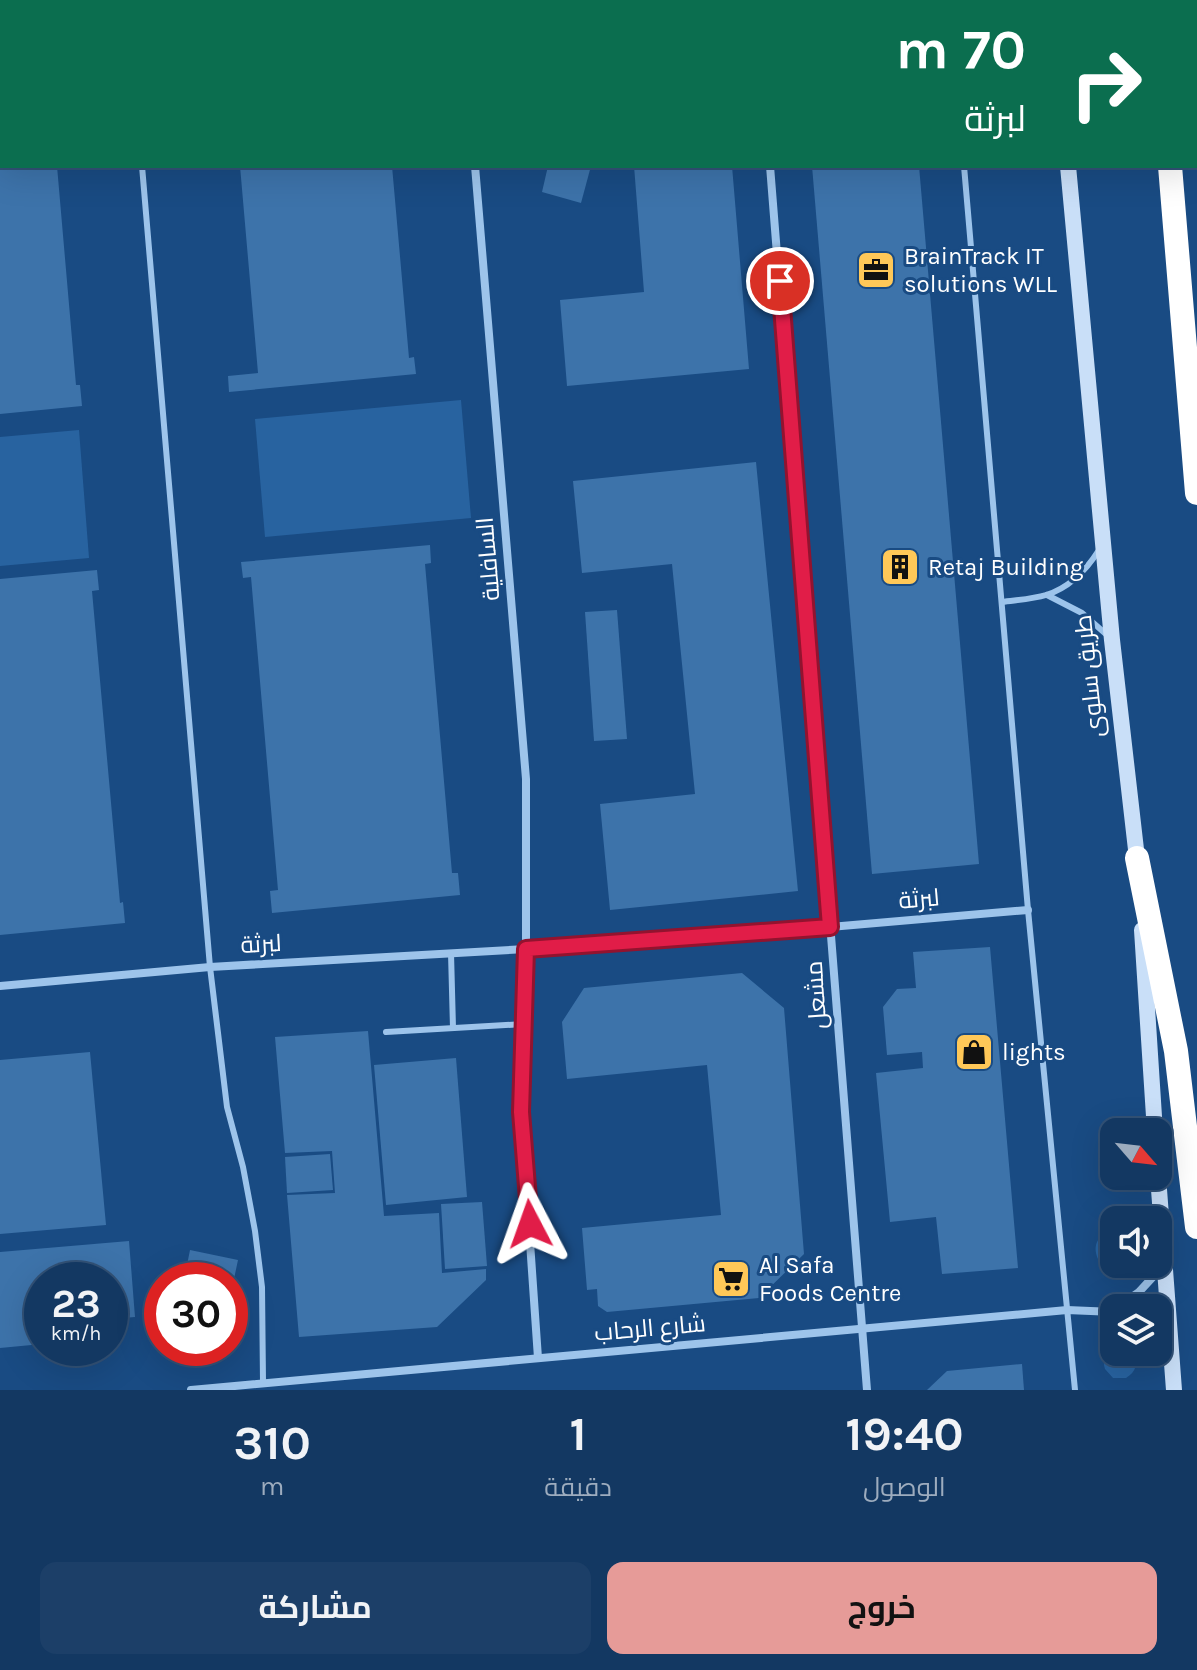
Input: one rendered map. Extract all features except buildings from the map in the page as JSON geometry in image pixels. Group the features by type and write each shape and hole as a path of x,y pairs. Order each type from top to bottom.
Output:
{"highway":[{"path":"1170,168 1197,493"},
{"path":"1137,858 1176,1051 1197,1227"}],"main road":[{"name":"طريق سلوى","path":"1068,168 1112,640 1137,858 1154,1118"},
{"path":"1169,1366 1174,1390"}],"street":[{"name":"السافلية","path":"475,168 526,779 526,949"},
{"name":"مشعل","path":"770,168 867,1390"},
{"name":"لبرثة","path":"0,986 210,967 526,949 1028,910"},
{"path":"526,949 521,1112 538,1358"},
{"name":"شارع الرحاب","path":"1136,1294 1152,1278"},
{"name":"شارع الرحاب","path":"191,1390 861,1328 1067,1310 1100,1310"}],"lane":[{"path":"142,168 210,967 227,1107 243,1167 257,1245 262,1287 263,1382"},
{"path":"964,168 1028,910 1075,1390"},
{"path":"1002,602 1047,595 1065,586 1093,559 1103,542"},
{"path":"1047,595 1082,613 1112,640"},
{"path":"451,953 453,1028"},
{"path":"386,1032 524,1024"}],"shaded area":[{"path":"461,400 471,518 265,537 255,419"},
{"path":"79,430 89,558 0,566 0,437"},
{"path":"1100,1238 1100,1260 1096,1254"},
{"path":"1105,1366 1136,1366 1126,1378 1113,1378"}],"place":[{"name":"BrainTrack IT solutions WLL","path":"876,270"},
{"name":"Retaj Building","path":"900,567"},
{"name":"lights","path":"974,1052"},
{"name":"Al Safa Foods Centre","path":"731,1279"}],"route":[{"path":"530,1224 521,1112 526,949 830,927 780,281"}]}
